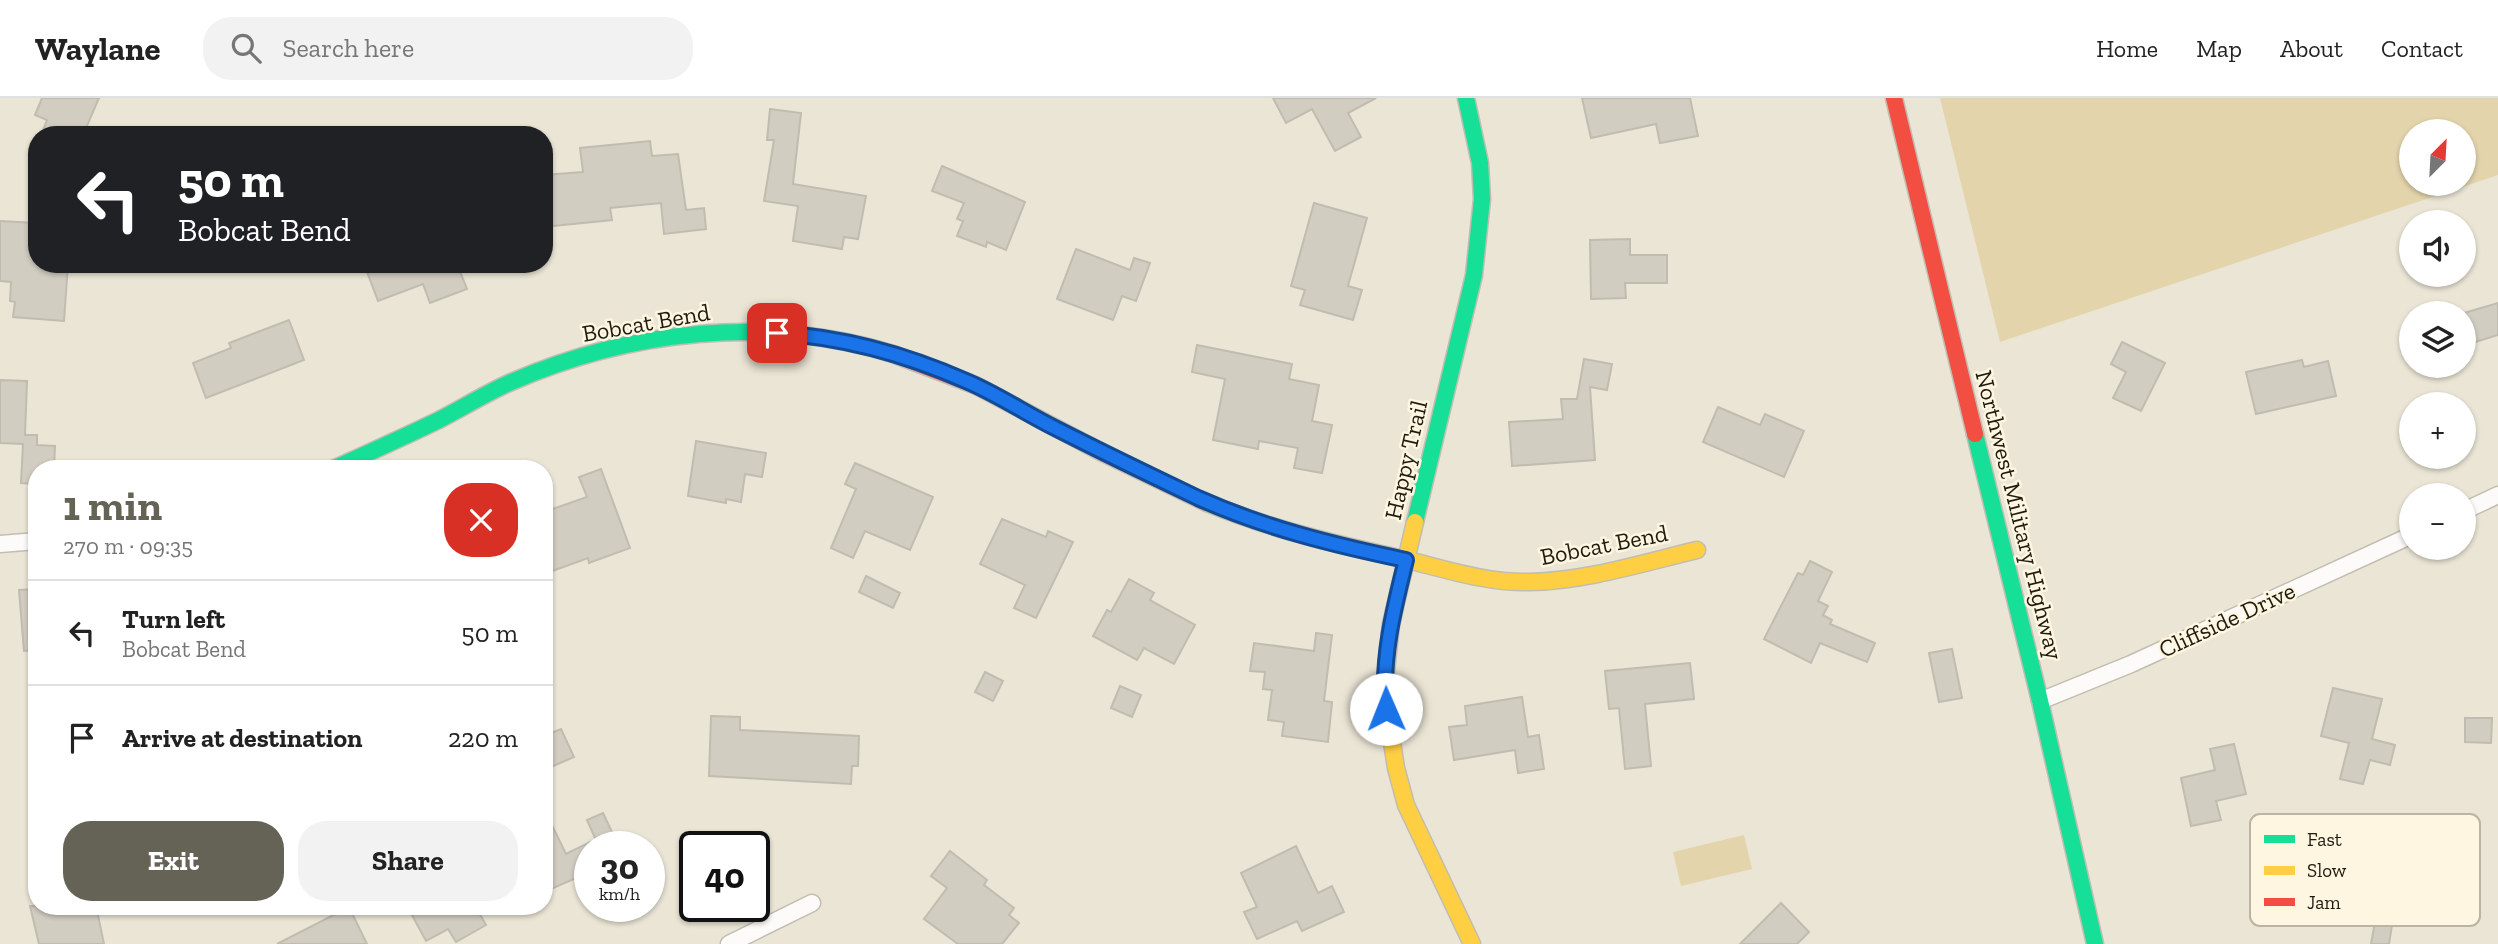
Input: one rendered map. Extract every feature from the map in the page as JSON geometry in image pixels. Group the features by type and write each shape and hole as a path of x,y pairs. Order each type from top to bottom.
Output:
{"street":[{"name":"Happy Trail","path":"1466,98 1480,163 1482,199 1474,275 1406,560 1390,637 1384,690 1388,728 1406,805 1472,944"},
{"name":"Northwest Military Highway","path":"1894,98 2040,701 2095,944"},
{"name":"Bobcat Bend","path":"352,460 437,421 508,383 562,363 624,346 686,336 737,331 796,334 855,344 911,359 966,381 1052,427 1199,498 1259,523 1333,545 1471,576 1527,582 1555,580 1697,550"},
{"path":"2476,505 2498,495"},
{"name":"Cliffside Drive","path":"2040,701 2131,664 2399,541"},
{"path":"0,544 28,542"},
{"path":"729,944 812,904"}],"shaded area":[{"path":"1940,98 2498,98 2498,175 2476,182 2476,119 2399,119 2399,196 2435,196 2000,342"},
{"path":"1744,835 1752,869 1681,886 1673,852"}],"building":[{"path":"42,98 99,98 87,126 45,126 47,120 35,115"},
{"path":"1273,98 1376,98 1348,113 1361,137 1335,151 1312,109 1286,123"},
{"path":"1582,98 1690,98 1698,136 1660,143 1656,124 1591,138"},
{"path":"770,109 801,113 793,184 866,196 858,239 844,237 842,249 793,241 798,206 764,201 774,140 767,140"},
{"path":"650,141 652,156 678,154 686,210 704,208 706,229 664,234 661,203 610,208 612,220 553,226 553,174 583,172 580,148"},
{"path":"942,166 1025,202 1006,250 987,242 986,247 957,236 963,221 957,219 964,203 932,191"},
{"path":"1314,203 1367,218 1348,286 1362,290 1353,320 1300,305 1305,290 1291,286"},
{"path":"0,221 28,223 28,273 67,273 64,321 13,317 15,302 10,301 11,282 0,281"},
{"path":"1630,239 1630,255 1667,255 1667,283 1625,283 1626,298 1591,299 1590,240"},
{"path":"1076,249 1130,270 1134,258 1150,263 1136,301 1122,296 1113,320 1057,299"},
{"path":"367,273 461,273 467,289 430,303 423,284 378,301"},
{"path":"2498,303 2498,335 2476,342 2476,309"},
{"path":"289,320 304,360 206,398 193,363 231,348 229,343"},
{"path":"2122,342 2165,363 2141,411 2113,398 2126,372 2111,364"},
{"path":"1197,345 1292,364 1289,379 1319,385 1312,421 1332,425 1322,473 1294,468 1298,448 1259,441 1258,449 1213,440 1225,379 1192,372"},
{"path":"1584,359 1612,364 1607,390 1590,387 1595,460 1512,466 1509,422 1563,419 1561,399 1577,399"},
{"path":"2302,360 2304,367 2328,361 2336,396 2256,414 2246,372"},
{"path":"0,380 27,381 25,435 37,435 37,445 55,446 54,460 28,460 28,483 21,483 23,444 0,443"},
{"path":"1718,407 1760,425 1765,414 1804,431 1784,477 1703,442"},
{"path":"696,441 766,453 762,477 745,474 741,502 726,499 726,503 688,496"},
{"path":"855,463 933,497 910,550 865,531 853,558 831,548 856,489 845,484"},
{"path":"601,469 630,548 589,563 588,558 553,571 553,509 587,497 579,477"},
{"path":"1002,519 1046,537 1048,531 1073,542 1036,618 1014,608 1025,585 980,564"},
{"path":"1810,561 1832,572 1818,601 1828,606 1823,615 1832,620 1830,624 1875,643 1867,662 1820,643 1811,663 1764,639 1798,573 1803,575"},
{"path":"866,576 900,593 893,608 859,592"},
{"path":"1129,579 1154,593 1150,600 1195,625 1174,664 1144,648 1137,660 1093,636 1107,610 1111,612"},
{"path":"19,590 28,590 28,651 24,651"},
{"path":"1316,633 1332,635 1324,701 1332,702 1328,742 1282,736 1284,722 1268,720 1272,690 1263,689 1265,672 1250,671 1254,643 1314,651"},
{"path":"1952,649 1962,698 1939,702 1929,653"},
{"path":"1690,663 1694,699 1645,704 1651,766 1625,769 1619,708 1609,709 1605,671"},
{"path":"985,672 1003,681 993,701 975,692"},
{"path":"1120,686 1141,695 1132,717 1111,708"},
{"path":"2333,688 2382,699 2372,739 2395,745 2390,765 2370,760 2363,784 2340,779 2349,743 2321,736"},
{"path":"1522,697 1528,737 1539,735 1544,769 1518,773 1515,750 1454,760 1449,727 1467,725 1465,706"},
{"path":"711,716 740,717 740,730 859,736 858,766 852,766 851,784 709,776"},
{"path":"2465,718 2492,718 2491,743 2465,742"},
{"path":"561,729 574,757 553,766 553,732"},
{"path":"2234,744 2246,794 2216,801 2221,820 2191,826 2181,778 2215,770 2210,749"},
{"path":"603,813 611,831 592,831 587,820"},
{"path":"553,827 566,854 574,850 574,879 553,888"},
{"path":"1296,846 1318,893 1332,886 1344,912 1302,931 1297,921 1257,939 1244,912 1257,907 1241,873"},
{"path":"950,851 987,880 984,885 1014,908 1009,915 1019,923 1002,944 958,944 924,919 947,888 931,876"},
{"path":"1781,903 1809,932 1797,944 1740,944"},
{"path":"32,915 98,915 104,944 39,944"},
{"path":"333,915 353,915 367,944 277,944"},
{"path":"412,915 480,915 486,925 456,942 448,929 426,941"},
{"path":"2374,926 2392,926 2389,944 2371,944"}],"traffic: fast":[{"path":"1415,522 1474,275 1482,199 1480,163 1466,98"},
{"path":"352,460 439,420 509,383 555,365 650,340 748,332 845,342 893,354"},
{"path":"1975,434 2040,701 2095,944"}],"traffic: slow":[{"path":"1207,503 1306,536 1468,575 1514,582 1572,578 1697,550"},
{"path":"1415,522 1391,624 1384,690 1396,768 1406,805 1472,944"}],"traffic: jam":[{"path":"1894,98 1975,434"},
{"path":"893,354 977,386 1105,454 1207,503"}],"route":[{"path":"777,333 855,344 911,359 992,393 1052,427 1199,498 1259,523 1333,545 1406,560 1391,624 1384,690 1386,709"}]}
